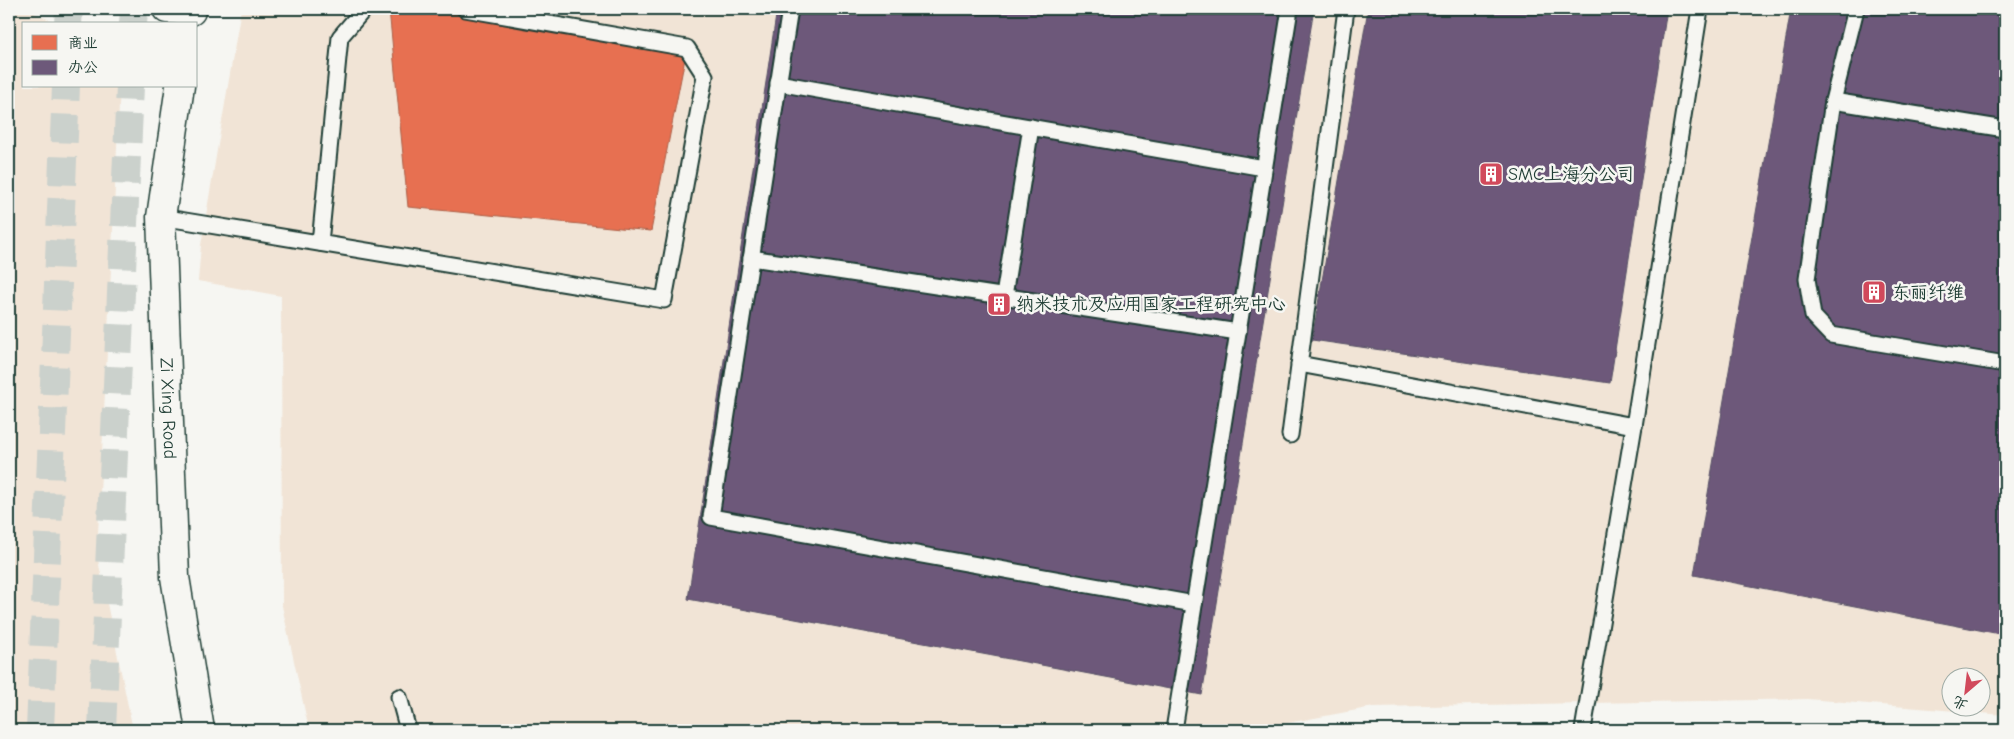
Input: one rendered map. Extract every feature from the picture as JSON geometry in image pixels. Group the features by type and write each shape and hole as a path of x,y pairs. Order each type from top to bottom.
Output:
{"street":[{"name":"Zi Xing Road","path":"180,88 161,217 175,577 200,730"}],"lane":[{"path":"320,243 340,37 364,9"},
{"path":"161,217 664,300 705,76 687,48 465,9"},
{"path":"790,9 711,517 1194,604"},
{"path":"1174,730 1290,9"},
{"path":"1290,435 1346,9"},
{"path":"1583,730 1634,426 1700,9"},
{"path":"1856,9 1833,101 1807,279 1813,316 1831,335 2005,364"},
{"path":"778,83 1264,168"},
{"path":"1833,101 2005,129"},
{"path":"1004,296 1031,127"},
{"path":"751,258 1238,332"},
{"path":"1299,364 1634,426"},
{"path":"399,696 408,730"}],"shaded area":[{"path":"9,9 25,9 54,22 22,22 22,88 120,88 97,555 133,730 9,730"},
{"path":"241,9 2005,9 2005,715 1992,714 1992,666 1942,666 1942,710 1807,699 1373,707 1250,730 309,730 282,606 281,296 198,281 201,245"}],"building: 商业":[{"path":"389,9 465,9 687,48 651,231 408,207"},
{"path":"822,9 1201,9 1195,110 823,56"},
{"path":"1934,9 2005,9 2005,37 1931,25"},
{"path":"813,106 998,155 990,245 848,197 802,189"},
{"path":"786,292 1162,381 1133,510 760,488"},
{"path":"1885,383 2005,406 2005,475 1893,453"},
{"path":"941,571 1130,599 1123,643 936,624"}],"building: 办公":[{"name":"纳米技术及应用国家工程研究中心","path":"777,9 1314,9 1202,695 688,599"},
{"name":"SMC上海分公司","path":"1368,9 1667,9 1610,383 1312,340"},
{"name":"东丽纤维","path":"1791,9 2005,9 2005,635 1694,575"}],"tunnel":[{"path":"68,22 69,9"},
{"path":"133,22 134,9"},
{"path":"40,730 66,88"},
{"path":"102,730 130,88"}],"place":[{"name":"SMC上海分公司","path":"1491,174"},
{"name":"东丽纤维","path":"1874,292"},
{"name":"纳米技术及应用国家工程研究中心","path":"999,304"}]}
